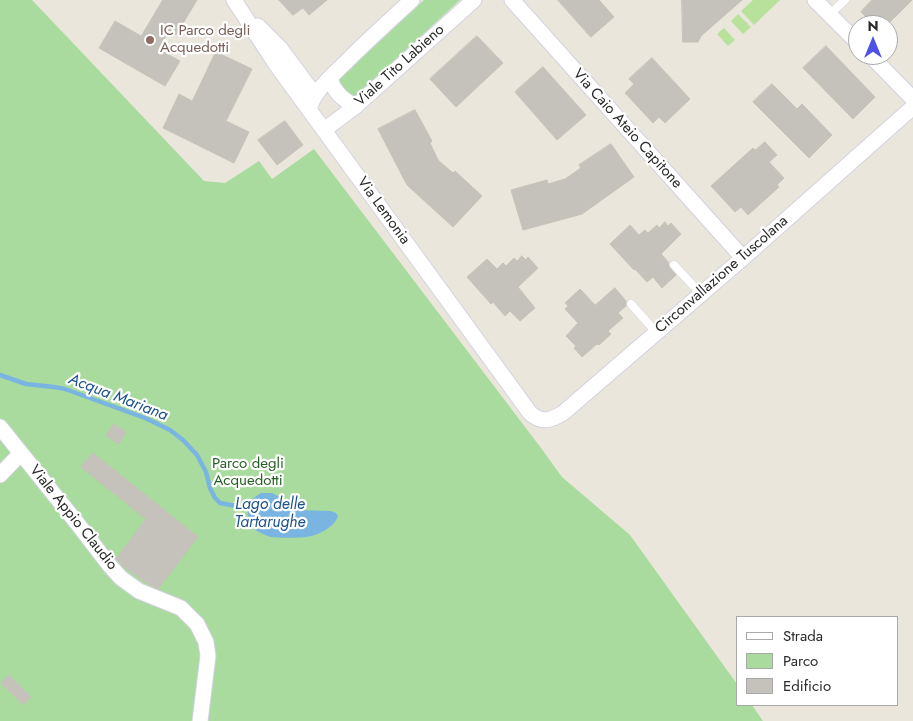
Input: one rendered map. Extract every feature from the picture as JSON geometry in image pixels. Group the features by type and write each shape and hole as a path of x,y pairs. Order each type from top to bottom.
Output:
{"street":[{"name":"Via Lemonia","path":"234,0 272,58 526,406"},
{"path":"309,109 316,95 330,78 412,0"},
{"name":"Viale Tito Labieno","path":"324,130 356,106 474,0"},
{"name":"Via Caio Ateio Capitone","path":"512,0 743,258"},
{"path":"815,0 848,33"},
{"name":"Via Lemonia","path":"244,14 280,48 316,95"},
{"path":"880,65 913,99"},
{"path":"330,78 335,91 341,98 356,106"},
{"name":"Circonvallazione Tuscolana","path":"526,406 538,419 545,420 556,417 571,407 913,107"},
{"name":"Viale Appio Claudio","path":"0,427 121,578 139,591 181,608 197,624 206,642 208,656 200,721"},
{"path":"0,475 21,453"}],"lane":[{"path":"830,14 845,0"},
{"path":"674,265 700,294"},
{"path":"631,304 656,332"}],"green space":[{"name":"Parco degli Acquedotti","path":"0,0 32,0 204,181 225,183 259,161 272,179 314,149 562,477 630,535 736,683 736,706 753,706 763,721 0,721"},
{"path":"424,0 460,0 354,98 348,98 338,80"},
{"path":"753,0 780,0 754,25 741,11"},
{"path":"738,14 751,27 743,34 731,21"},
{"path":"724,28 735,40 728,46 717,34"}],"water":[{"name":"Lago delle Tartarughe","path":"261,493 272,493 298,510 331,511 338,516 333,524 315,535 299,538 270,537 254,529 248,520 249,501"}],"building":[{"path":"163,0 197,0 176,35 169,31 158,49 180,61 165,86 99,48 115,21 141,36"},
{"path":"279,0 327,0 309,15 303,8 293,15"},
{"path":"558,0 599,0 614,17 591,37"},
{"path":"682,0 742,0 701,36 698,42 683,42"},
{"path":"872,0 912,0 897,15 864,15 861,12"},
{"path":"477,36 503,63 456,107 430,79"},
{"path":"826,46 875,97 853,119 803,68"},
{"path":"216,52 252,69 226,121 249,132 234,163 163,128 179,94 192,101"},
{"path":"652,58 690,99 665,123 659,117 653,123 625,93 634,84 629,79"},
{"path":"543,67 586,115 557,140 515,92"},
{"path":"772,84 797,109 802,104 832,135 809,158 753,102"},
{"path":"415,110 432,141 430,143 438,160 453,173 455,171 482,196 453,227 407,185 378,129"},
{"path":"285,121 303,145 277,165 258,140"},
{"path":"765,142 777,155 769,162 784,178 777,185 779,187 748,215 741,207 735,212 711,186 753,148 755,150"},
{"path":"611,144 634,177 582,214 523,230 511,190 547,180 548,184 565,179 581,168 579,165"},
{"path":"665,222 668,226 671,223 681,234 661,254 676,275 662,288 653,277 647,282 610,244 630,225 639,235 645,230 648,233 657,225 659,228"},
{"path":"522,256 526,260 528,257 538,268 518,287 535,308 520,321 510,311 505,316 493,302 491,304 467,277 487,259 497,269 503,263 506,266 514,258 517,261"},
{"path":"615,288 626,301 626,306 618,313 623,318 608,331 611,334 582,357 574,348 576,346 566,336 578,323 565,309 568,306 565,303 580,289 595,305"},
{"path":"114,424 126,432 119,444 106,436"},
{"path":"93,453 198,537 158,589 124,567 116,559 146,519 81,467"},
{"path":"9,675 31,697 23,705 1,683"}],"waterway":[{"name":"Acqua Mariana","path":"0,375 26,384 65,389 145,418 170,430 197,455 206,472 210,488 220,503 252,509"}],"place":[{"name":"IC Parco degli Acquedotti","path":"150,40"}]}
